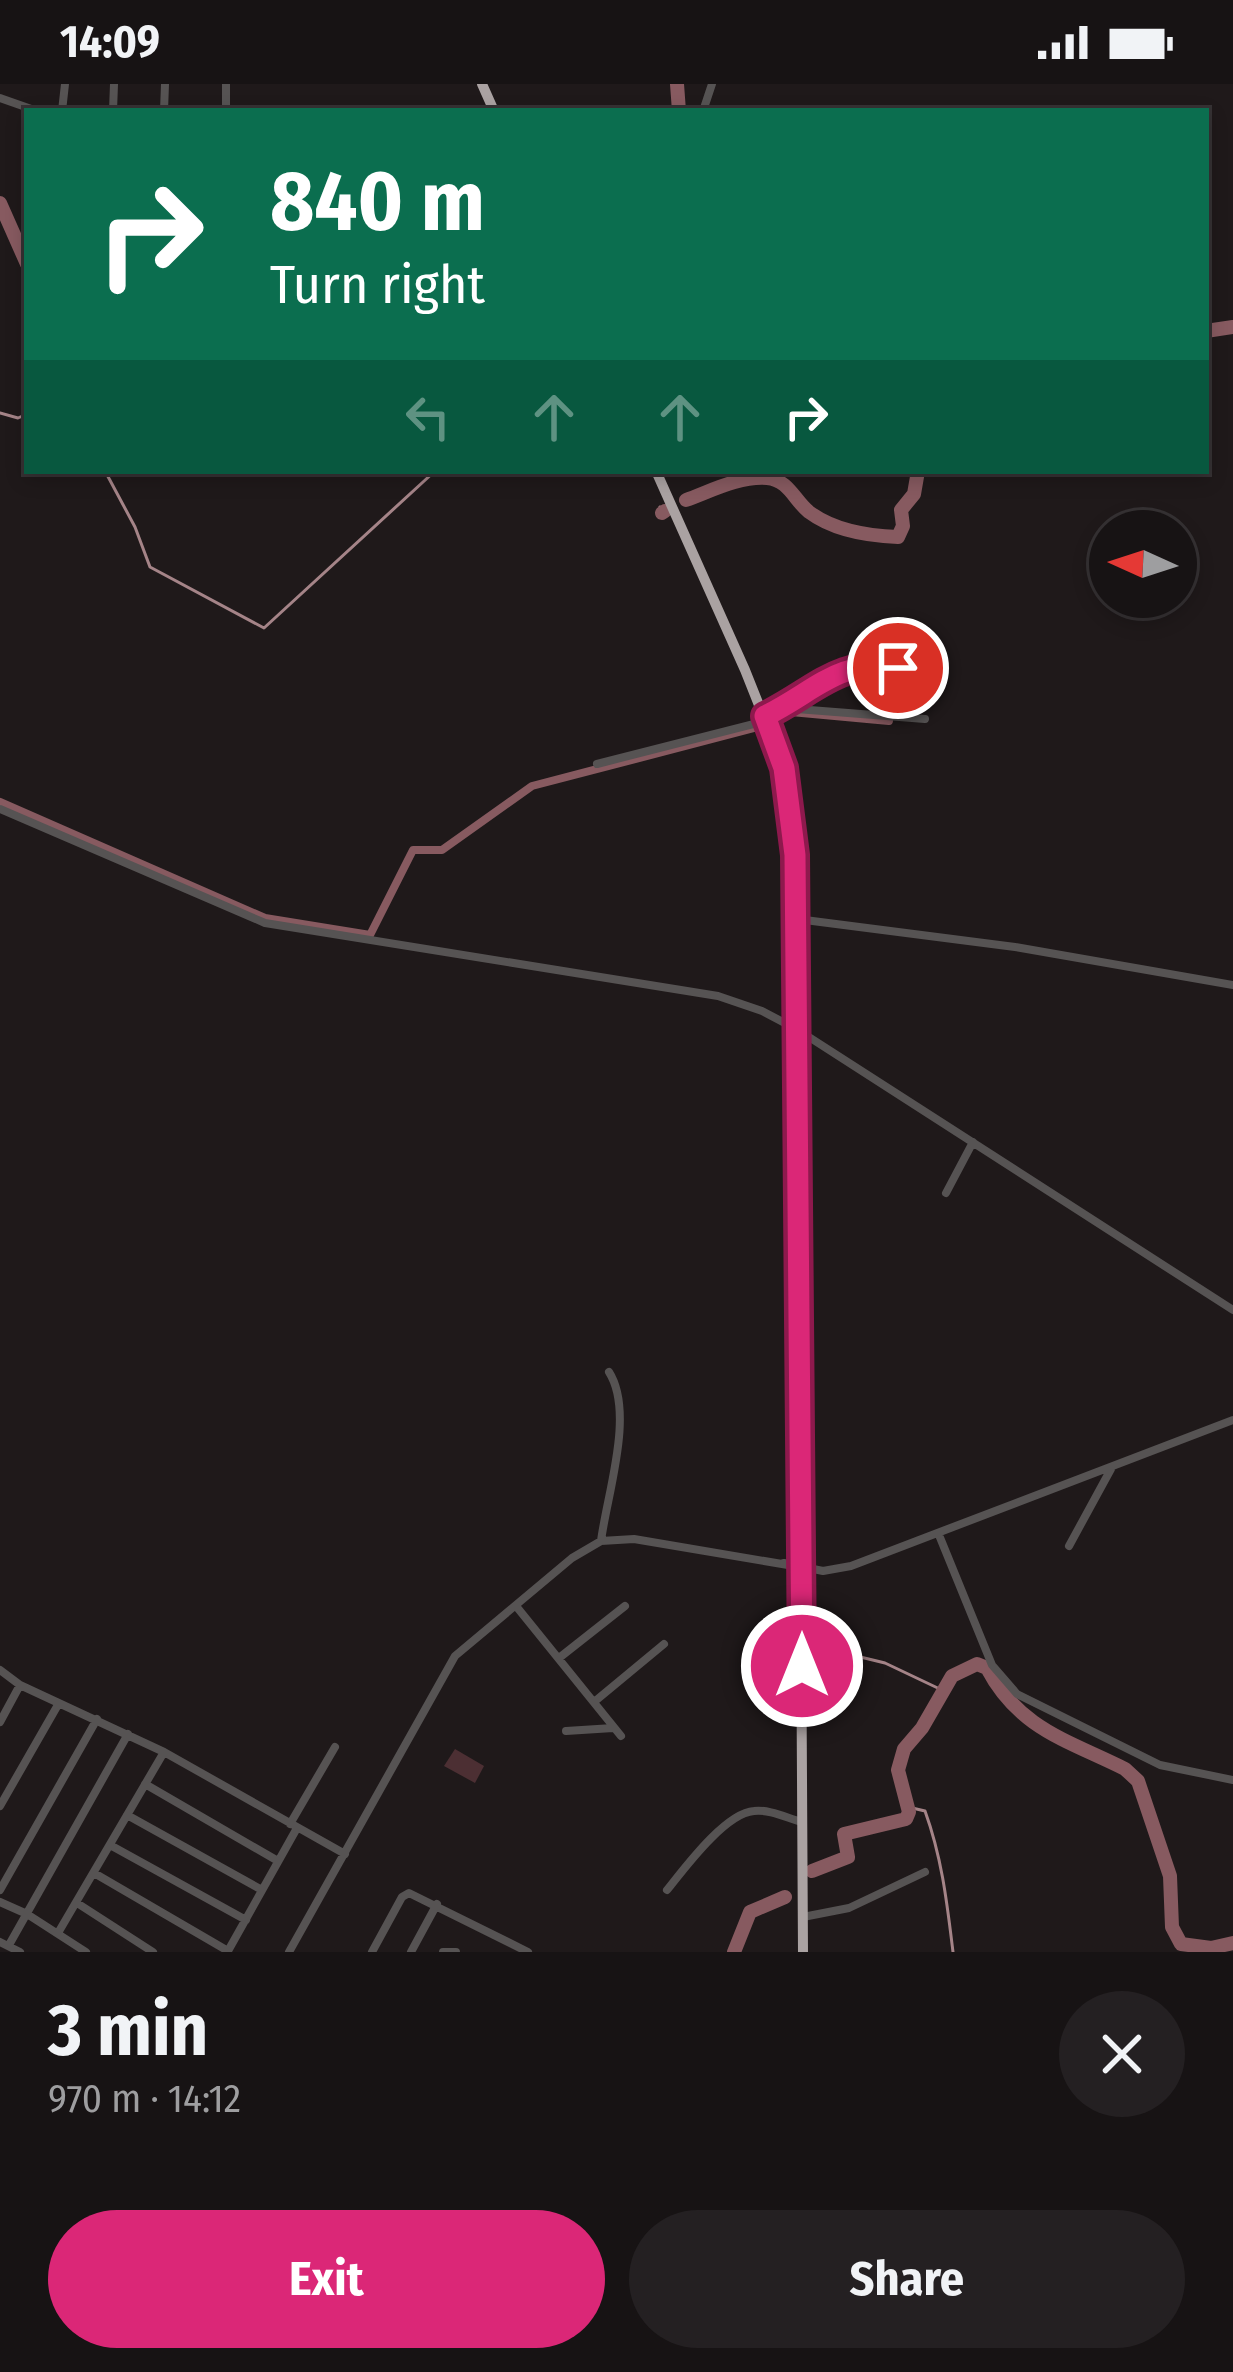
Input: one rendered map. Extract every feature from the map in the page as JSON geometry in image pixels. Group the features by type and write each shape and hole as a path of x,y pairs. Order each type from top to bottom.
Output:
{"highway":[{"path":"657,474 766,719 792,808 798,1030 795,1566 802,1952"}],"street":[{"path":"0,98 28,108"},
{"path":"597,764 766,719 844,669 866,664 898,668"},
{"path":"782,708 925,719"},
{"path":"0,808 265,922 718,996 762,1011 1233,1310"},
{"path":"797,919 1015,946 1233,985"},
{"path":"946,1193 973,1142"},
{"path":"601,1541 620,1414 619,1391 609,1372"},
{"path":"289,1952 455,1656 572,1558 601,1541 655,1540 795,1566 830,1570 851,1566 1233,1420"},
{"path":"1069,1546 1112,1468"},
{"path":"939,1535 992,1665 1017,1694 1160,1765 1233,1780"},
{"path":"516,1606 617,1732 566,1730"},
{"path":"559,1658 625,1606"},
{"path":"594,1702 664,1644"},
{"path":"0,1670 20,1685 164,1752 345,1854"},
{"path":"0,1722 20,1685"},
{"path":"0,1806 59,1703"},
{"path":"0,1890 97,1719"},
{"path":"20,1952 4,1943 27,1914 128,1733"},
{"path":"94,1873 228,1952 335,1747"},
{"path":"58,1933 164,1752"},
{"path":"145,1784 278,1861"},
{"path":"667,1890 717,1833 746,1812 802,1822"},
{"path":"128,1815 262,1890"},
{"path":"110,1845 246,1920"},
{"path":"803,1917 849,1909 925,1872"},
{"path":"372,1952 405,1894 413,1893 527,1952"},
{"path":"0,1902 86,1952"},
{"path":"76,1903 152,1952"},
{"path":"411,1952 437,1904"},
{"path":"443,1952 456,1952"}],"shaded area":[{"path":"455,1749 484,1766 475,1783 444,1766"}],"waterway":[{"path":"677,84 679,108"},
{"path":"0,203 24,257"},
{"path":"1209,331 1233,327"},
{"path":"0,413 24,415"},
{"path":"107,474 150,567 264,628 432,474"},
{"path":"686,500 736,482 767,478 781,482 809,512 840,528 898,537 903,526 901,510 914,494 917,474"},
{"path":"660,507 662,513"},
{"path":"781,718 791,712 889,721"},
{"path":"0,802 265,918 370,935 413,850 442,850 532,786 762,726"},
{"path":"848,1654 885,1663 944,1691"},
{"path":"812,1871 848,1857 844,1834 906,1819 909,1812 898,1770 904,1749 952,1676 977,1664 987,1668 1029,1719 1125,1769 1138,1781 1170,1876 1172,1927 1181,1944 1211,1948 1233,1943"},
{"path":"908,1807 925,1811 931,1829 953,1952"},
{"path":"734,1952 750,1912 785,1897"}],"route":[{"path":"802,1666 795,855 784,768 765,716 844,669 866,664 898,668"}]}
